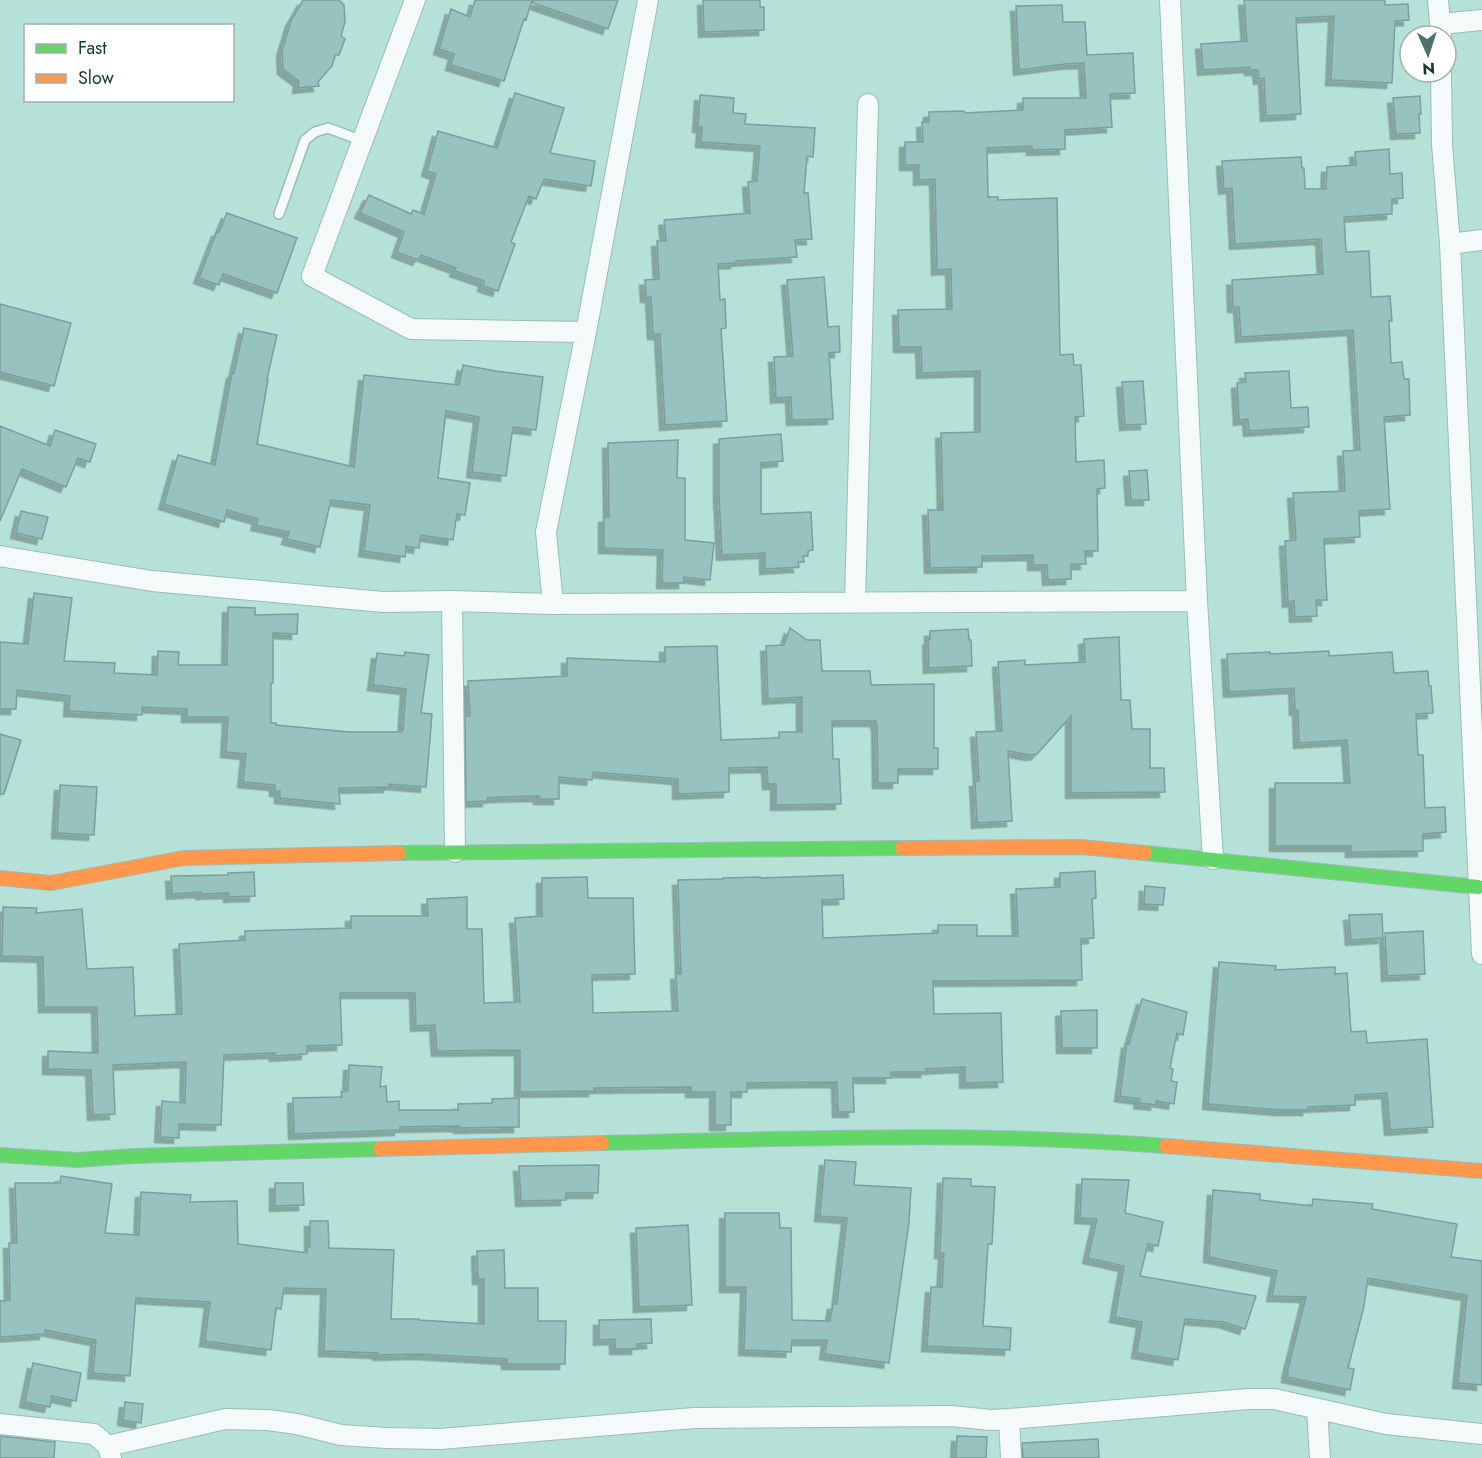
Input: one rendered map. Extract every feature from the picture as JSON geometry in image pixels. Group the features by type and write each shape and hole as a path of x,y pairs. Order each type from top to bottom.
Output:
{"street":[{"path":"415,0 312,276 411,329 586,332"},
{"path":"553,604 546,532 648,0"},
{"path":"1170,0 1197,601 1213,859"},
{"path":"1438,0 1440,24"},
{"path":"1458,26 1482,20"},
{"path":"1441,84 1442,144 1450,243 1482,954"},
{"path":"855,603 868,104"},
{"path":"1450,243 1482,240"},
{"path":"0,556 152,581 383,602 553,604 1197,601"},
{"path":"452,602 455,852"},
{"path":"0,878 51,883 184,858 455,852 1081,847 1478,887"},
{"path":"0,1155 77,1160 133,1156 520,1145 928,1137 1103,1141 1482,1171"},
{"path":"0,1424 94,1434 109,1452 225,1419 268,1420 297,1424 341,1435 440,1439 694,1418 951,1416 991,1420 1248,1399 1274,1399 1386,1424 1482,1434"},
{"path":"1317,1409 1320,1458"},
{"path":"1009,1419 1011,1458"}],"lane":[{"path":"279,214 305,140 315,132 328,128 363,141"}],"building":[{"path":"303,0 339,0 344,5 345,22 341,36 345,39 339,55 335,55 332,66 318,82 319,86 298,88 299,81 283,69 282,51 291,21"},
{"path":"475,0 532,0 504,81 451,65 454,54 439,49 451,9 470,17"},
{"path":"533,0 618,0 608,29 533,3"},
{"path":"703,0 760,0 760,7 764,7 764,30 704,32"},
{"path":"1244,0 1385,0 1385,5 1408,4 1409,20 1395,21 1392,83 1331,80 1334,16 1296,18 1301,114 1266,116 1264,78 1259,79 1258,70 1250,70 1250,67 1203,70 1201,44 1247,41"},
{"path":"1062,5 1063,22 1085,22 1087,55 1133,53 1135,93 1110,94 1112,127 1065,130 1065,149 1032,150 1032,146 987,148 988,197 998,197 998,200 1057,198 1060,355 1073,354 1074,365 1081,365 1084,416 1075,417 1076,462 1104,460 1105,488 1097,489 1098,551 1085,551 1086,564 1071,564 1071,579 1048,580 1047,565 1033,565 1033,555 982,556 982,567 930,568 928,510 943,510 941,433 980,432 980,371 922,373 921,347 899,347 898,310 952,309 951,269 937,270 935,179 919,180 919,165 905,165 905,142 923,142 922,122 929,122 929,112 1023,110 1023,98 1086,98 1084,63 1019,70 1016,6"},
{"path":"515,93 564,108 550,153 595,161 591,186 544,179 536,199 529,196 511,242 515,244 498,291 483,286 484,281 455,271 456,268 421,255 418,260 397,252 404,232 360,213 369,195 411,214 413,210 424,214 436,174 427,171 438,131 497,148"},
{"path":"700,95 734,98 733,113 746,114 745,124 815,128 813,157 807,156 804,193 808,193 812,239 795,240 797,257 718,264 720,300 725,299 726,328 721,329 727,421 665,425 660,334 653,334 651,297 646,297 645,280 659,279 657,241 666,241 664,220 750,213 748,182 757,181 760,146 701,142 702,127 698,127"},
{"path":"1420,96 1420,133 1396,134 1393,98"},
{"path":"1389,149 1390,174 1402,173 1403,198 1392,199 1392,214 1344,217 1346,252 1369,251 1371,297 1390,296 1391,363 1402,362 1404,379 1409,379 1410,415 1384,417 1390,509 1359,511 1360,537 1324,539 1327,600 1316,600 1317,616 1295,617 1294,601 1288,602 1285,541 1296,540 1293,493 1345,491 1343,451 1360,450 1353,330 1241,337 1239,307 1233,307 1232,280 1323,274 1321,239 1235,244 1232,188 1224,189 1222,161 1301,157 1305,189 1326,189 1327,167 1356,165 1355,152"},
{"path":"227,213 297,238 277,293 223,274 219,285 199,278 217,231 219,232"},
{"path":"824,277 828,327 839,326 840,352 829,353 833,419 792,420 791,397 776,398 774,357 793,356 787,280"},
{"path":"0,304 71,323 54,386 0,372"},
{"path":"244,328 277,335 267,379 257,444 354,467 364,375 459,385 463,365 543,377 536,430 513,427 506,476 472,472 479,417 446,411 438,478 470,483 465,515 457,514 453,540 421,535 419,548 406,546 405,557 364,551 370,505 331,500 320,547 287,539 289,532 256,525 258,519 227,510 224,522 164,504 178,455 215,465 232,373 234,373"},
{"path":"1289,371 1291,408 1308,407 1309,427 1249,431 1248,419 1239,420 1237,383 1246,382 1245,373"},
{"path":"1143,381 1146,424 1125,425 1122,382"},
{"path":"0,426 50,446 55,430 96,444 90,462 78,458 66,487 22,469 0,521"},
{"path":"781,434 783,461 761,463 761,514 811,512 813,550 808,551 808,556 803,556 804,562 798,562 799,567 765,569 765,553 722,555 719,439"},
{"path":"678,440 677,478 685,478 685,540 714,543 710,580 684,577 684,583 662,583 663,550 604,548 604,517 609,517 608,443"},
{"path":"1147,470 1149,500 1131,500 1129,471"},
{"path":"21,511 48,517 42,539 16,533"},
{"path":"34,593 72,598 64,661 115,663 114,673 157,675 158,651 179,652 178,665 227,665 228,607 255,608 255,615 298,614 297,634 273,633 271,723 276,723 276,725 349,732 401,732 406,689 373,685 377,653 404,656 405,652 429,655 421,713 432,714 426,787 389,784 389,787 339,788 340,804 280,798 280,791 275,791 275,785 243,782 246,754 226,752 228,717 187,717 187,709 142,707 142,715 69,711 70,696 17,690 16,709 0,709 0,642 28,644"},
{"path":"790,628 807,640 820,640 822,671 870,671 871,685 934,684 934,748 938,748 938,769 898,769 898,783 878,783 876,721 832,721 833,759 839,759 841,804 776,805 776,784 768,784 767,767 729,768 729,792 678,794 678,779 593,772 592,780 559,777 559,799 539,799 539,796 499,797 487,798 488,801 466,802 465,716 470,716 468,681 567,676 567,658 665,662 665,647 717,646 721,740 779,738 779,732 802,732 802,697 768,699 766,646 784,645"},
{"path":"968,629 969,640 971,640 972,666 929,668 930,631"},
{"path":"1119,637 1121,700 1130,700 1132,729 1150,729 1150,768 1164,768 1165,792 1071,793 1071,716 1037,754 1008,751 1012,821 977,823 975,781 979,781 976,732 1002,731 998,662 1025,660 1025,665 1085,662 1084,639"},
{"path":"1329,651 1329,656 1392,652 1394,673 1428,671 1433,713 1416,714 1418,755 1423,755 1425,808 1445,807 1446,832 1423,834 1423,851 1351,852 1351,846 1275,846 1275,783 1350,783 1347,740 1299,743 1298,710 1295,710 1294,688 1229,692 1227,654"},
{"path":"0,734 21,740 4,794 0,794"},
{"path":"60,785 97,787 94,835 57,833"},
{"path":"1095,871 1096,898 1092,899 1094,938 1081,939 1082,980 933,981 934,1014 1001,1013 1003,1082 965,1083 965,1067 926,1069 926,1072 891,1072 891,1078 853,1078 854,1112 838,1112 837,1082 747,1083 747,1092 731,1092 731,1125 715,1125 715,1092 691,1092 691,1087 594,1088 594,1091 520,1092 520,1050 437,1051 435,1025 416,1026 415,993 340,993 342,1045 307,1046 307,1054 224,1055 221,1125 179,1124 179,1138 160,1137 162,1101 185,1103 186,1062 113,1065 115,1114 93,1115 91,1070 48,1069 48,1051 98,1053 97,1007 44,1007 43,957 2,956 3,907 37,908 36,913 82,909 87,969 133,967 135,1016 182,1014 179,944 245,940 245,931 351,928 351,916 428,916 427,899 467,897 467,929 482,929 484,1003 520,1002 515,918 542,916 542,878 587,877 588,898 633,898 635,974 592,975 593,1013 678,1011 676,974 681,974 678,880 843,875 844,899 822,900 823,938 938,933 938,925 977,925 977,936 1018,936 1016,889 1060,887 1060,873"},
{"path":"254,872 255,896 229,897 229,893 201,894 201,892 172,894 171,876"},
{"path":"1145,886 1165,888 1163,905 1144,904"},
{"path":"1382,914 1383,938 1351,940 1349,915"},
{"path":"1423,931 1425,974 1387,976 1385,933"},
{"path":"1219,962 1276,966 1275,970 1335,967 1335,974 1347,973 1351,1032 1366,1031 1367,1043 1427,1039 1433,1127 1390,1130 1387,1093 1355,1095 1355,1105 1308,1107 1308,1110 1208,1104"},
{"path":"1142,999 1187,1012 1183,1035 1177,1033 1170,1068 1173,1069 1171,1081 1177,1082 1174,1104 1156,1101 1156,1105 1139,1103 1140,1099 1120,1096 1127,1043 1129,1044"},
{"path":"1097,1010 1097,1048 1062,1048 1061,1011"},
{"path":"349,1065 382,1067 380,1087 386,1086 387,1102 399,1101 399,1110 458,1110 458,1104 492,1103 492,1099 519,1098 519,1127 400,1127 400,1130 294,1134 293,1098 342,1097 341,1092 348,1091"},
{"path":"825,1160 856,1162 854,1185 911,1188 909,1223 889,1363 825,1354 827,1340 792,1340 791,1352 744,1350 746,1287 725,1287 725,1213 779,1213 780,1228 791,1228 792,1320 830,1321 833,1304 837,1304 847,1218 820,1216"},
{"path":"599,1165 598,1193 566,1193 566,1200 521,1201 519,1166"},
{"path":"61,1176 112,1184 105,1233 139,1235 141,1192 191,1195 190,1202 237,1201 238,1244 307,1253 307,1247 310,1247 310,1221 328,1221 329,1248 394,1250 391,1319 484,1324 484,1279 478,1279 477,1251 504,1250 505,1288 538,1288 538,1321 566,1321 565,1364 507,1364 507,1359 324,1351 326,1289 284,1288 281,1309 276,1308 271,1350 205,1341 210,1302 136,1298 130,1376 93,1373 96,1340 45,1330 45,1334 0,1337 0,1301 10,1300 9,1243 17,1243 15,1183 60,1183"},
{"path":"943,1178 971,1179 971,1186 995,1187 992,1244 988,1244 983,1326 1011,1328 1010,1350 927,1346 931,1287 942,1287 944,1253 940,1253"},
{"path":"1082,1179 1129,1180 1125,1213 1163,1222 1158,1246 1148,1244 1140,1276 1256,1296 1245,1329 1224,1322 1185,1319 1178,1360 1137,1353 1142,1322 1115,1317 1124,1266 1088,1258 1097,1219 1080,1218"},
{"path":"275,1183 303,1183 304,1205 275,1206"},
{"path":"1213,1190 1260,1194 1260,1200 1312,1206 1313,1199 1373,1204 1372,1209 1457,1224 1451,1257 1482,1261 1482,1385 1458,1383 1467,1295 1368,1278 1364,1306 1348,1368 1354,1369 1350,1390 1287,1377 1306,1297 1272,1296 1277,1271 1209,1257"},
{"path":"688,1225 692,1305 639,1307 636,1228"},
{"path":"651,1319 652,1343 637,1344 637,1349 615,1349 615,1339 599,1340 599,1320"},
{"path":"33,1363 81,1373 76,1401 52,1396 50,1407 25,1402"},
{"path":"125,1402 143,1404 141,1423 123,1420"},
{"path":"0,1436 55,1442 54,1458 0,1458"},
{"path":"957,1436 987,1437 986,1458 956,1458"},
{"path":"1098,1439 1099,1458 1023,1458 1022,1443"}],"traffic: fast":[{"path":"399,853 902,848"},
{"path":"1145,853 1478,887"},
{"path":"602,1143 954,1137 1096,1141 1166,1146"},
{"path":"0,1155 77,1160 133,1156 380,1149"}],"traffic: slow":[{"path":"902,848 1081,847 1145,853"},
{"path":"0,878 51,883 184,858 399,853"},
{"path":"380,1149 602,1143"},
{"path":"1166,1146 1482,1171"}]}
